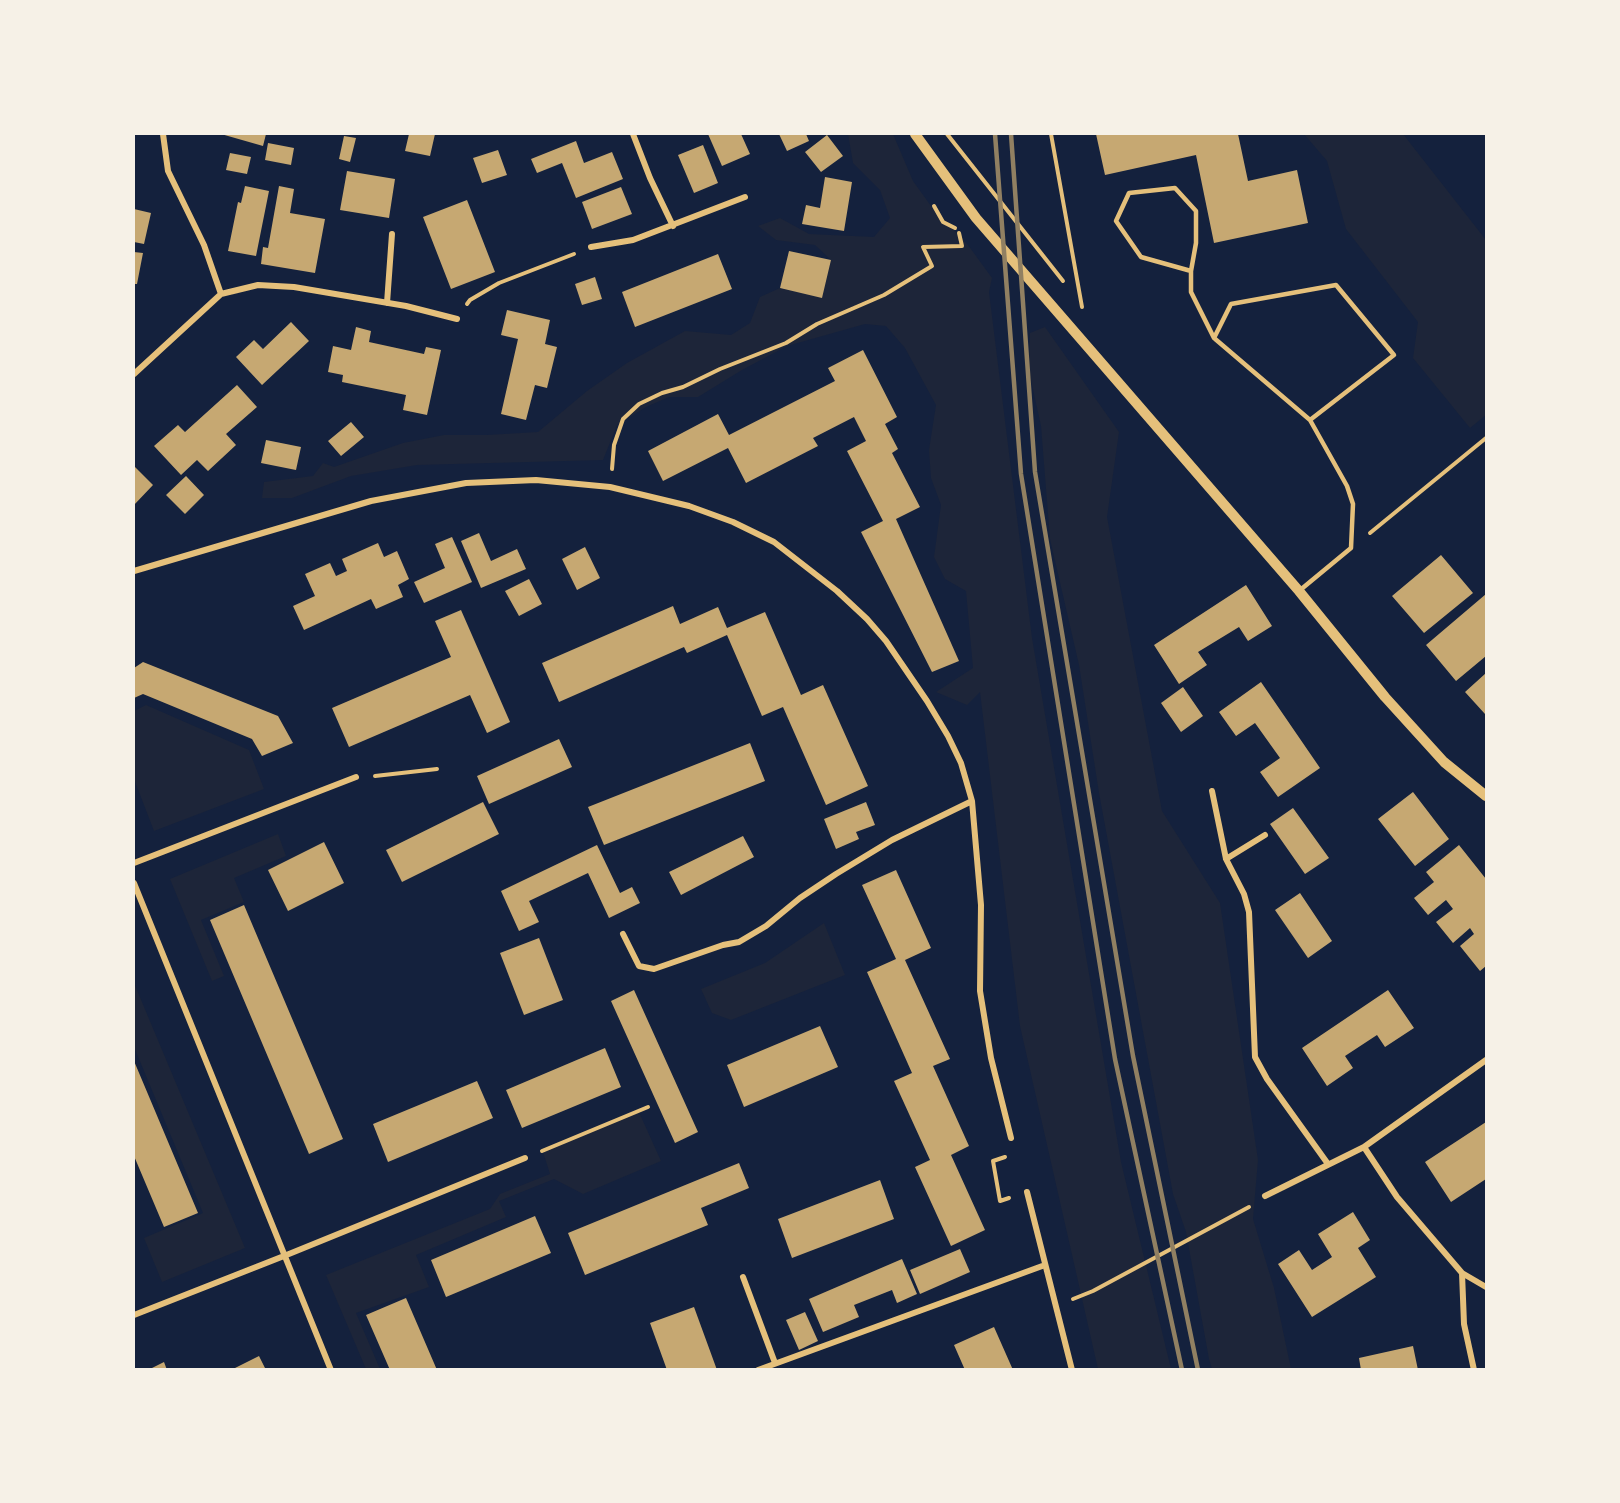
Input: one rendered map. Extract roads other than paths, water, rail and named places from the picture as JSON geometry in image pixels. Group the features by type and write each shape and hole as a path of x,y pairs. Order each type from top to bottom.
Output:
{"street":[{"path":"162,134 168,171 204,245 221,294"},
{"path":"633,134 650,178 673,226"},
{"path":"915,134 976,218 1299,591 1385,698 1444,762 1486,796"},
{"path":"591,247 633,240 745,197"},
{"path":"387,303 392,234"},
{"path":"134,375 221,294 258,285 294,287 387,303 457,319"},
{"path":"134,572 371,501 456,485 536,480 610,487 688,506 733,522 774,542 837,591 867,619 886,641 927,701 961,763 972,801 981,904 980,991 991,1058 1011,1138"},
{"path":"134,863 356,777"},
{"path":"1212,791 1226,859 1244,894 1249,912 1255,1057 1266,1079 1328,1164"},
{"path":"623,934 639,966 654,969 723,945 739,942 766,926 800,898 836,874 892,840 972,801"},
{"path":"1226,859 1265,835"},
{"path":"134,883 331,1370"},
{"path":"1265,1196 1364,1147 1486,1060"},
{"path":"1364,1147 1397,1197 1462,1273 1486,1287"},
{"path":"134,1315 525,1158"},
{"path":"1027,1192 1072,1370"},
{"path":"759,1370 1045,1266"},
{"path":"1462,1273 1464,1323 1474,1370"},
{"path":"743,1277 775,1363"}],"lane":[{"path":"1191,271 1141,257 1116,221 1129,193 1175,188 1196,211 1196,243 1191,271 1191,292 1214,338 1310,420 1347,486 1353,504 1351,549 1299,591"},
{"path":"1214,338 1231,304 1336,285 1394,355 1310,420"}],"railway":[{"path":"995,134 1021,474 1115,1059 1182,1370"},
{"path":"1011,134 1035,472 1133,1056 1198,1370"}]}
